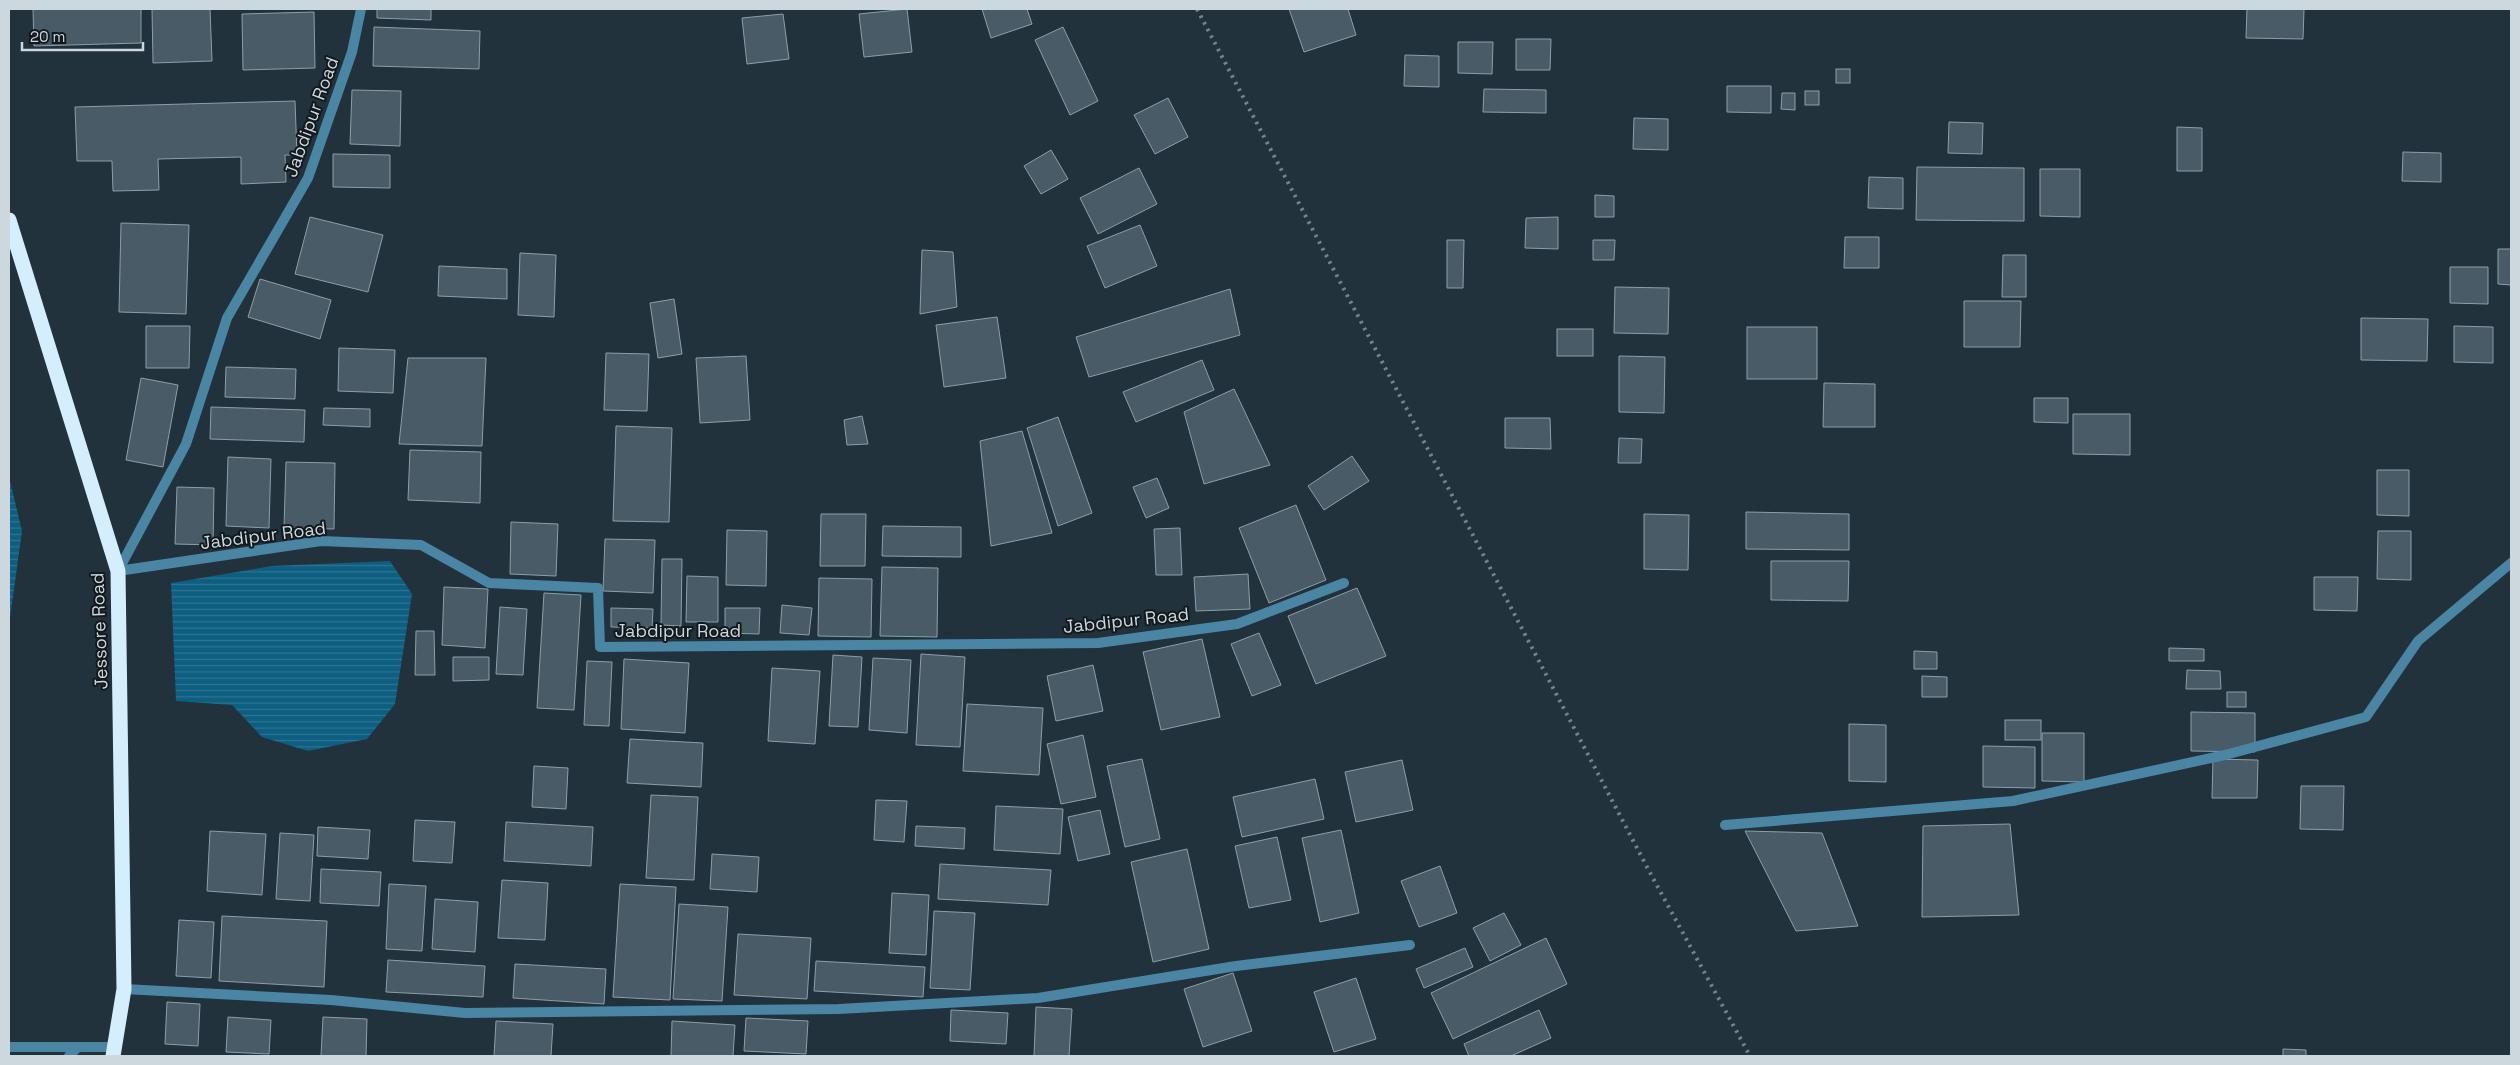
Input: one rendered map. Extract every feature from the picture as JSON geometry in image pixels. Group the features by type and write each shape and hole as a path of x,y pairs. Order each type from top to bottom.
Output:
{"highway":[{"name":"Jessore Road","path":"9,220 118,572 124,989 114,1052"}],"street":[{"name":"Jabdipur Road","path":"118,572 186,444 227,318 308,178 352,52 362,9"},
{"name":"Jabdipur Road","path":"118,572 321,541 421,545 490,583 598,588 600,647 1098,643 1238,624 1344,583"},
{"path":"1724,826 2013,801 2225,755 2366,717 2418,641 2511,563"},
{"path":"124,989 331,1000 465,1013 839,1009 1038,998 1236,966 1410,946"},
{"path":"9,1047 78,1047 114,1052"},
{"path":"69,1056 78,1047"}],"water":[{"path":"9,477 22,531 9,625"},
{"path":"390,561 412,594 395,704 367,739 308,751 262,737 232,705 176,701 171,583 272,566"}],"building":[{"path":"33,9 141,9 141,43 34,46"},
{"path":"152,9 210,9 212,61 153,63"},
{"path":"377,9 431,9 431,20 377,18"},
{"path":"907,9 912,52 864,57 859,14"},
{"path":"982,9 1027,9 1032,24 991,38"},
{"path":"1289,9 1348,9 1356,35 1304,52"},
{"path":"2247,9 2304,9 2303,39 2246,38"},
{"path":"314,12 315,68 243,70 242,14"},
{"path":"783,14 789,59 747,64 742,18"},
{"path":"374,27 480,31 479,69 373,66"},
{"path":"1063,27 1098,101 1070,115 1035,40"},
{"path":"1516,39 1551,39 1550,70 1516,70"},
{"path":"1458,42 1493,42 1492,74 1458,73"},
{"path":"1405,55 1439,56 1439,87 1404,86"},
{"path":"1836,69 1850,69 1850,83 1836,83"},
{"path":"1727,86 1771,86 1771,113 1727,112"},
{"path":"1484,89 1546,90 1546,113 1483,112"},
{"path":"352,90 401,91 400,146 350,144"},
{"path":"1805,91 1819,91 1819,105 1805,105"},
{"path":"1782,93 1795,93 1795,110 1781,109"},
{"path":"1168,98 1188,137 1155,154 1134,115"},
{"path":"295,101 297,155 285,155 286,182 241,184 241,157 158,159 159,190 113,191 112,161 77,161 75,107"},
{"path":"1634,118 1668,119 1668,150 1633,149"},
{"path":"1949,122 1983,123 1982,154 1948,153"},
{"path":"2177,127 2202,128 2202,171 2177,171"},
{"path":"1051,150 1068,179 1041,194 1024,166"},
{"path":"2403,152 2441,153 2441,182 2402,181"},
{"path":"333,154 390,155 390,188 333,187"},
{"path":"1917,167 2024,168 2024,221 1916,220"},
{"path":"1139,168 1157,204 1098,234 1080,198"},
{"path":"2040,169 2080,169 2080,217 2040,216"},
{"path":"1869,177 1903,178 1903,209 1868,208"},
{"path":"1595,195 1614,196 1614,217 1595,217"},
{"path":"310,217 383,235 368,292 295,274"},
{"path":"1558,217 1558,249 1525,248 1526,218"},
{"path":"121,223 189,225 186,314 119,312"},
{"path":"1140,225 1157,266 1105,288 1087,246"},
{"path":"1845,237 1879,237 1879,268 1844,268"},
{"path":"1447,240 1464,240 1463,288 1447,288"},
{"path":"1593,240 1615,240 1614,260 1593,260"},
{"path":"2498,249 2511,249 2511,285 2498,284"},
{"path":"922,250 953,252 957,307 920,314"},
{"path":"520,253 556,255 554,317 518,315"},
{"path":"2003,255 2026,255 2026,297 2002,297"},
{"path":"439,266 507,269 507,299 438,296"},
{"path":"2450,267 2488,267 2488,304 2450,303"},
{"path":"260,279 331,300 320,339 248,317"},
{"path":"1615,287 1669,288 1668,334 1614,333"},
{"path":"1230,289 1240,335 1089,377 1076,337"},
{"path":"674,299 682,354 658,358 650,303"},
{"path":"1964,301 2021,301 2020,347 1964,347"},
{"path":"997,317 1006,378 944,387 936,325"},
{"path":"2361,318 2428,319 2427,361 2361,360"},
{"path":"146,326 190,326 189,368 146,368"},
{"path":"2454,326 2493,327 2493,363 2454,362"},
{"path":"1747,327 1817,327 1817,379 1747,379"},
{"path":"1557,329 1593,329 1593,356 1557,356"},
{"path":"339,348 395,350 393,393 338,391"},
{"path":"606,353 649,354 647,411 604,410"},
{"path":"746,356 750,420 700,423 696,358"},
{"path":"1619,356 1665,357 1664,413 1619,412"},
{"path":"408,358 486,358 482,446 399,444"},
{"path":"1202,360 1214,390 1136,422 1123,392"},
{"path":"226,367 296,369 295,399 225,397"},
{"path":"141,378 178,385 163,467 126,460"},
{"path":"1824,383 1875,384 1875,427 1823,427"},
{"path":"1234,389 1270,465 1204,484 1184,412"},
{"path":"2034,398 2068,398 2068,423 2034,422"},
{"path":"211,407 305,410 304,442 210,439"},
{"path":"324,408 370,409 370,427 323,425"},
{"path":"2073,414 2130,414 2130,455 2073,454"},
{"path":"862,416 868,444 847,445 844,420"},
{"path":"1058,417 1092,513 1058,526 1027,428"},
{"path":"1505,418 1550,418 1551,449 1505,448"},
{"path":"616,426 672,428 669,522 613,521"},
{"path":"1022,431 1052,533 991,546 980,441"},
{"path":"1619,438 1642,439 1641,463 1618,463"},
{"path":"410,450 481,452 480,503 408,500"},
{"path":"1352,456 1369,481 1324,510 1308,486"},
{"path":"228,457 271,459 269,528 226,526"},
{"path":"286,462 335,463 334,529 284,528"},
{"path":"2377,470 2409,470 2409,516 2377,515"},
{"path":"1157,478 1169,508 1146,518 1133,487"},
{"path":"177,487 214,488 213,545 175,544"},
{"path":"1296,505 1326,580 1269,603 1239,528"},
{"path":"1746,512 1849,514 1849,550 1746,549"},
{"path":"821,514 866,514 865,566 820,566"},
{"path":"1644,514 1689,515 1688,570 1644,569"},
{"path":"511,522 558,524 556,576 510,574"},
{"path":"883,526 961,527 961,557 882,556"},
{"path":"1180,528 1182,575 1156,575 1154,529"},
{"path":"727,530 767,531 766,586 726,585"},
{"path":"2378,531 2411,531 2411,580 2377,579"},
{"path":"605,539 655,540 653,593 603,591"},
{"path":"662,559 682,559 681,626 661,625"},
{"path":"1771,561 1849,561 1848,601 1771,600"},
{"path":"882,567 938,568 937,637 880,636"},
{"path":"1248,574 1250,609 1196,611 1194,577"},
{"path":"687,576 718,577 718,622 686,622"},
{"path":"2314,577 2358,577 2357,611 2314,610"},
{"path":"819,578 872,579 871,637 818,636"},
{"path":"444,587 488,589 485,648 442,645"},
{"path":"1357,588 1386,656 1316,684 1288,616"},
{"path":"544,593 581,595 574,710 537,708"},
{"path":"782,605 812,608 809,635 780,633"},
{"path":"500,607 527,609 523,675 496,674"},
{"path":"611,608 653,609 652,628 611,627"},
{"path":"725,608 760,608 759,634 725,633"},
{"path":"416,631 434,631 435,675 415,675"},
{"path":"1259,633 1281,685 1252,696 1231,644"},
{"path":"1202,639 1220,717 1161,730 1143,652"},
{"path":"2169,648 2204,649 2204,661 2169,661"},
{"path":"1914,651 1937,652 1937,669 1914,669"},
{"path":"921,654 965,657 960,747 916,745"},
{"path":"833,655 862,657 858,727 829,726"},
{"path":"453,657 489,657 489,680 453,681"},
{"path":"873,658 911,660 907,733 869,730"},
{"path":"624,659 689,663 685,733 621,729"},
{"path":"587,661 612,662 609,726 584,725"},
{"path":"1093,665 1103,711 1056,721 1047,676"},
{"path":"772,668 820,671 815,744 768,741"},
{"path":"2187,670 2220,671 2221,689 2186,689"},
{"path":"1922,676 1947,677 1947,697 1922,697"},
{"path":"2227,692 2246,692 2246,707 2227,707"},
{"path":"967,704 1043,708 1039,775 963,771"},
{"path":"2191,712 2255,713 2255,752 2191,751"},
{"path":"2005,720 2041,720 2041,740 2005,740"},
{"path":"1849,724 1886,725 1886,782 1849,781"},
{"path":"2042,733 2084,733 2084,782 2042,781"},
{"path":"1083,735 1096,797 1061,804 1047,744"},
{"path":"630,739 703,743 701,787 627,783"},
{"path":"1983,746 2035,747 2035,788 1983,787"},
{"path":"1142,759 1160,839 1125,847 1107,766"},
{"path":"2213,759 2258,760 2257,798 2212,798"},
{"path":"1402,760 1413,810 1356,822 1345,772"},
{"path":"534,766 568,768 566,809 532,807"},
{"path":"1315,779 1324,819 1242,837 1233,797"},
{"path":"2301,786 2344,786 2343,830 2300,829"},
{"path":"651,795 698,797 694,880 646,878"},
{"path":"876,800 907,801 904,842 874,840"},
{"path":"996,806 1063,809 1060,854 994,850"},
{"path":"1100,810 1110,854 1078,861 1068,817"},
{"path":"415,820 455,822 452,863 413,861"},
{"path":"506,822 593,827 591,866 504,861"},
{"path":"2010,824 2019,915 1922,917 1923,826"},
{"path":"916,826 965,828 964,849 915,846"},
{"path":"318,827 370,830 368,859 317,856"},
{"path":"1341,830 1359,913 1320,922 1302,838"},
{"path":"210,831 266,834 262,895 207,891"},
{"path":"1745,831 1822,833 1858,926 1796,931"},
{"path":"280,833 314,835 310,901 276,899"},
{"path":"1277,837 1291,900 1249,908 1235,846"},
{"path":"1187,849 1209,949 1153,962 1131,862"},
{"path":"712,854 759,857 757,892 710,889"},
{"path":"940,864 1051,870 1048,905 938,899"},
{"path":"1440,866 1457,913 1419,927 1401,881"},
{"path":"321,869 381,872 379,906 320,903"},
{"path":"502,880 548,883 545,940 498,938"},
{"path":"389,884 426,886 422,951 386,949"},
{"path":"620,884 676,887 670,1000 613,997"},
{"path":"892,893 929,895 926,955 889,953"},
{"path":"435,899 478,902 475,952 432,949"},
{"path":"679,904 728,907 722,1001 673,999"},
{"path":"934,911 975,913 970,990 930,988"},
{"path":"1504,913 1521,945 1490,961 1473,928"},
{"path":"222,916 327,921 324,987 219,981"},
{"path":"179,920 214,922 211,978 176,976"},
{"path":"738,934 811,938 807,999 734,995"},
{"path":"1546,938 1567,984 1453,1039 1431,993"},
{"path":"1465,948 1473,967 1424,988 1416,969"},
{"path":"388,960 485,966 483,997 386,992"},
{"path":"816,961 925,967 923,997 814,991"},
{"path":"515,964 606,969 604,1004 513,998"},
{"path":"1233,973 1252,1031 1203,1047 1184,989"},
{"path":"1356,978 1376,1039 1334,1052 1314,992"},
{"path":"167,1002 200,1004 198,1046 165,1044"},
{"path":"1036,1007 1072,1009 1069,1056 1034,1056"},
{"path":"951,1010 1008,1013 1006,1044 950,1041"},
{"path":"1539,1010 1551,1038 1511,1056 1469,1056 1464,1044"},
{"path":"228,1017 271,1020 269,1054 226,1052"},
{"path":"323,1017 367,1019 366,1056 321,1056"},
{"path":"746,1018 808,1021 806,1054 744,1051"},
{"path":"496,1021 553,1024 551,1056 494,1056"},
{"path":"672,1021 735,1025 733,1056 671,1056"},
{"path":"2283,1049 2306,1050 2306,1056 2283,1056"}],"railway":[{"path":"1197,9 1648,869 1750,1056"}]}
